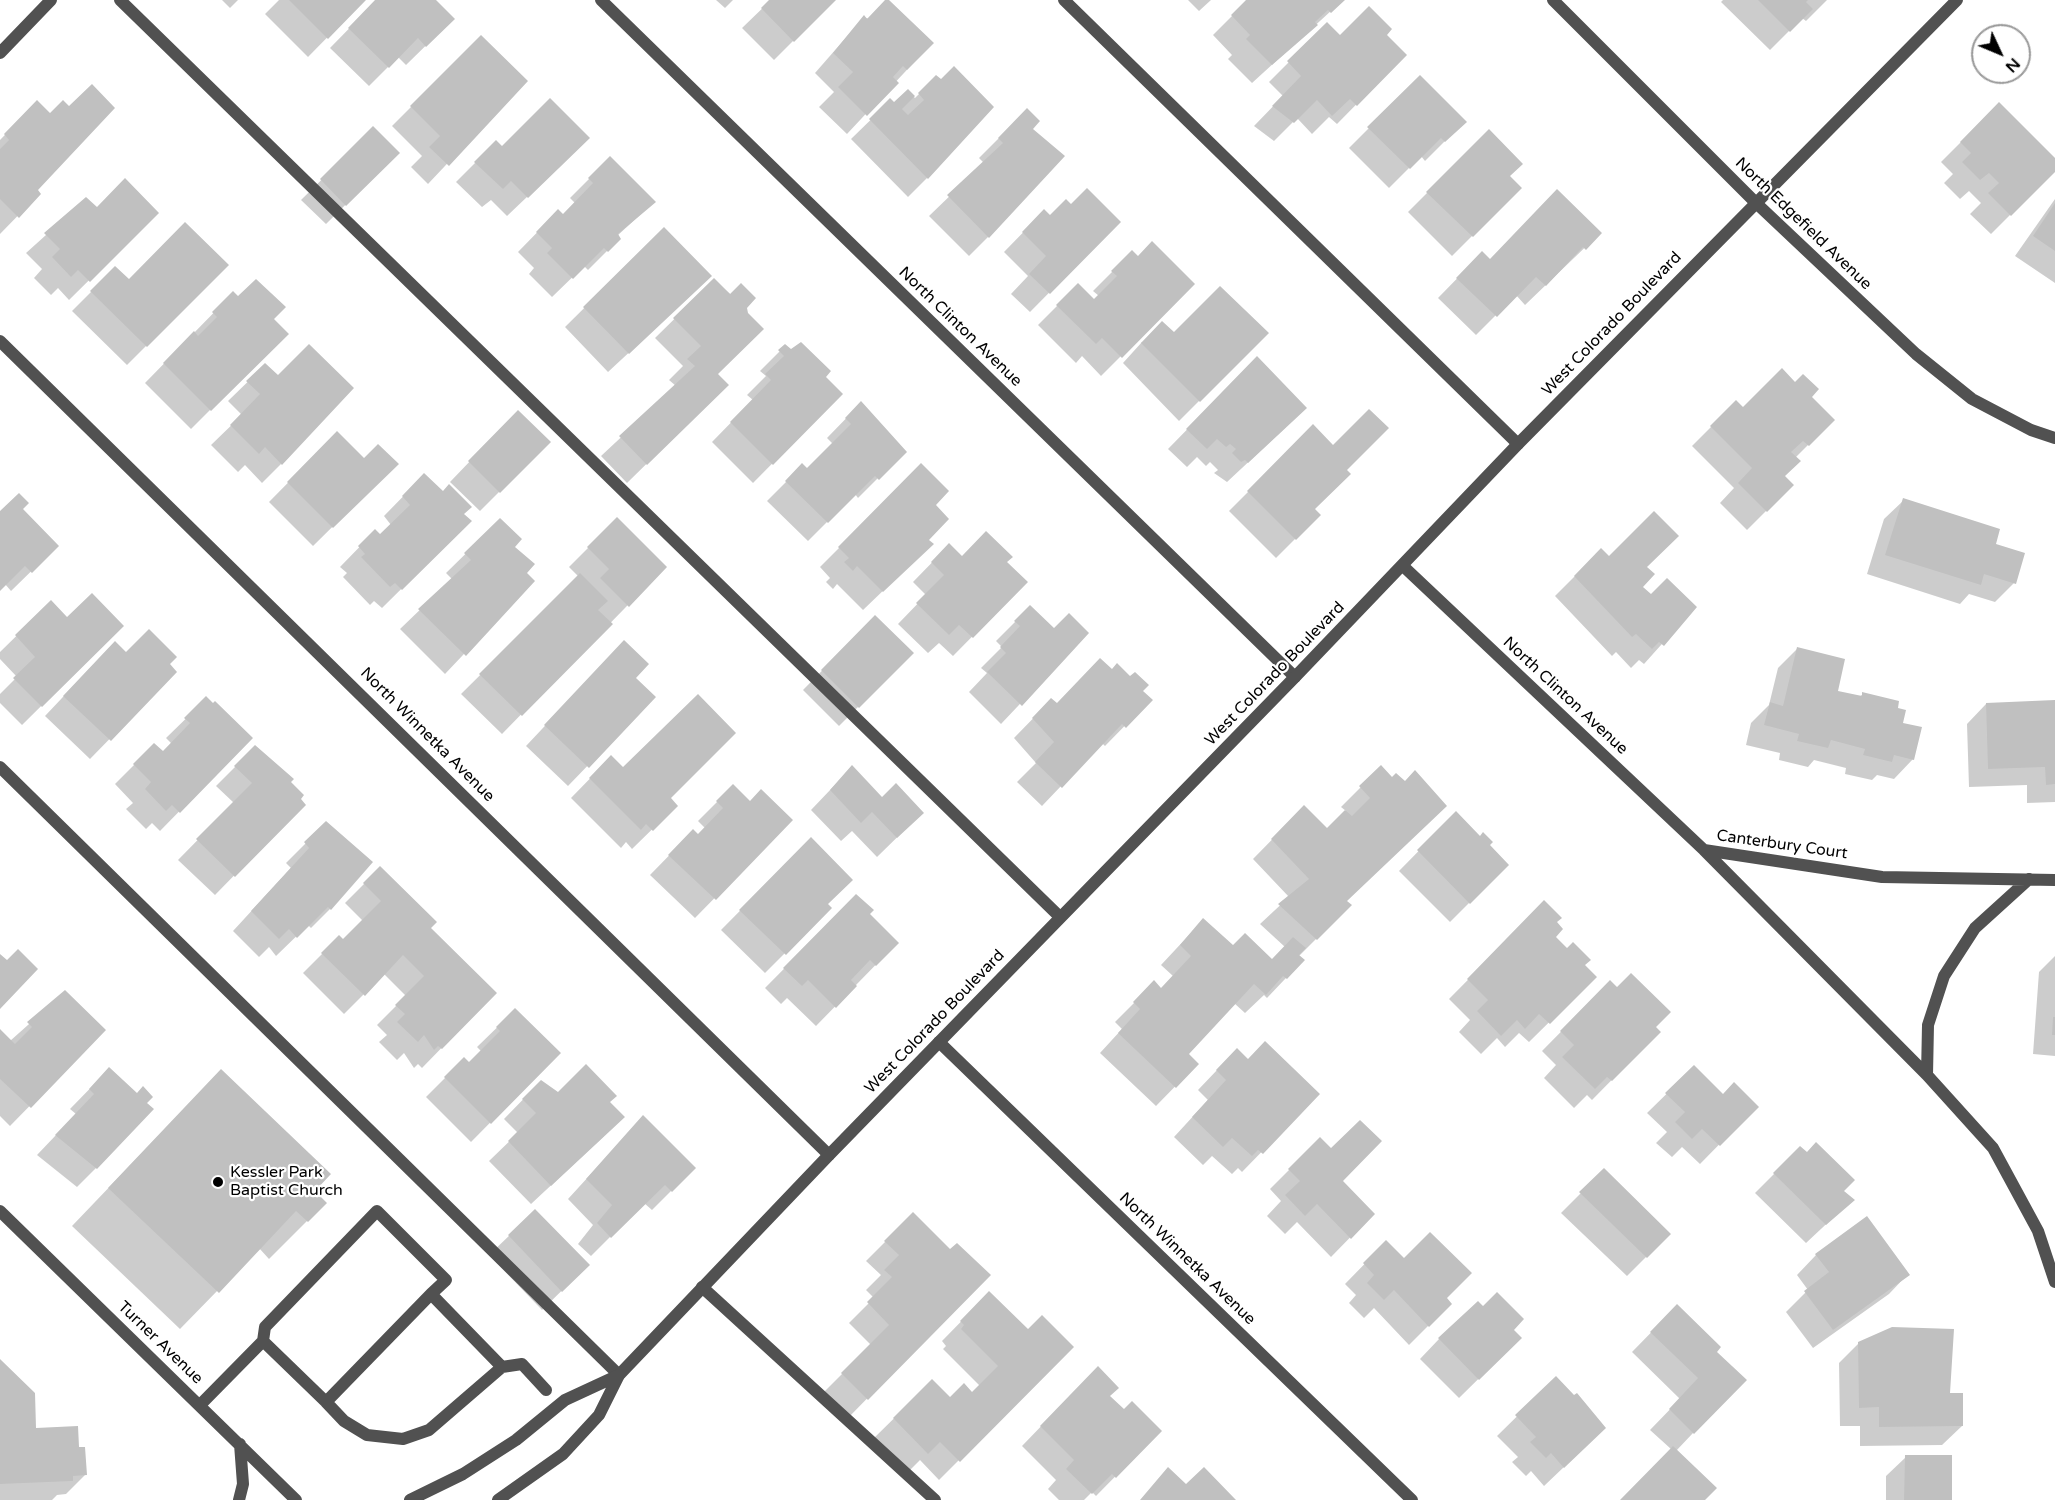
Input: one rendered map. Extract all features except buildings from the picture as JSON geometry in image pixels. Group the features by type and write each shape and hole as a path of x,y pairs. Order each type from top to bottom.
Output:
{"street":[{"path":"0,53 51,0"},
{"path":"120,0 1060,917"},
{"name":"North Clinton Avenue","path":"601,0 1295,677"},
{"path":"1064,0 1518,444"},
{"name":"North Edgefield Avenue","path":"1553,0 1755,202 1916,354 1972,399 2031,430 2055,438"},
{"name":"West Colorado Boulevard","path":"498,1500 563,1454 599,1415 619,1375 702,1287 1403,566 1518,444 1957,0"},
{"name":"North Winnetka Avenue","path":"0,341 830,1155"},
{"name":"North Clinton Avenue","path":"1403,566 1704,850"},
{"path":"0,767 619,1375"},
{"name":"Canterbury Court","path":"1704,850 1882,877 2055,880"},
{"name":"Canterbury Court","path":"1704,850 1928,1075 1993,1148 2038,1232 2055,1282"},
{"path":"1928,1075 1929,1024 1944,976 1975,928 2029,879"},
{"name":"North Winnetka Avenue","path":"939,1042 1412,1500"},
{"name":"Turner Avenue","path":"0,1211 296,1500"},
{"path":"200,1405 263,1341 265,1327 377,1211 446,1280 326,1402"},
{"path":"702,1287 934,1500"},
{"path":"431,1294 502,1367"},
{"path":"263,1341 344,1421 367,1435 403,1439 429,1430 502,1367 522,1364 546,1390"},
{"name":"West Colorado Boulevard","path":"410,1500 463,1474 507,1445 565,1400 619,1375"},
{"path":"239,1500 243,1484 240,1444"}],"place":[{"name":"Kessler Park Baptist Church","path":"218,1182"}]}
